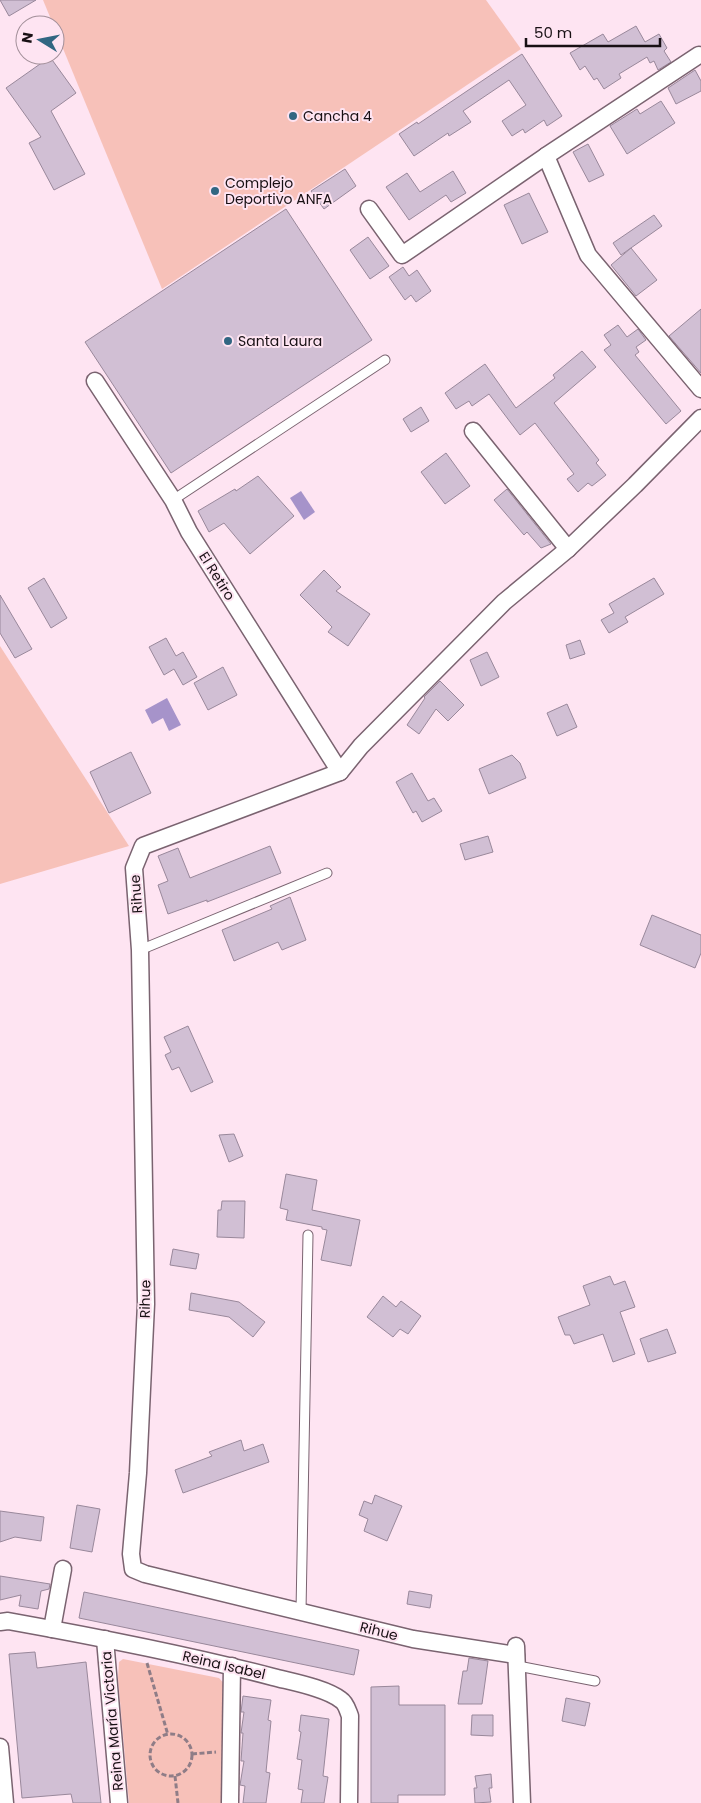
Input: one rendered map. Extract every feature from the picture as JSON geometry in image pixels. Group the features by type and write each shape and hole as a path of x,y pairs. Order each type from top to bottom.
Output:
{"street":[{"path":"369,210 402,255 546,156 699,55"},
{"path":"546,156 588,255 701,389"},
{"name":"El Retiro","path":"95,381 173,500 189,532 340,772"},
{"path":"340,772 361,746 504,602 568,549 701,418"},
{"path":"473,431 568,549"},
{"name":"Rihue","path":"340,772 143,846 134,868 140,950 146,1304 138,1474 130,1554 133,1569 146,1574 413,1639 517,1656"},
{"path":"52,1629 63,1569"},
{"name":"Reina Isabel","path":"0,1622 8,1621 105,1639 232,1666 322,1691 342,1700 350,1716 350,1803"},
{"name":"Reina María Victoria","path":"105,1639 119,1803"},
{"path":"517,1656 522,1803"},
{"path":"230,1803 232,1666"},
{"path":"0,1747 5,1803"}],"lane":[{"path":"173,500 386,360"},
{"path":"140,950 327,873"},
{"path":"301,1611 308,1235"},
{"path":"517,1656 595,1681"}],"path":[{"path":"142,1647 168,1735"},
{"path":"168,1735 181,1737 187,1741 192,1754 188,1767 184,1772 174,1776 159,1772 151,1761 152,1747 161,1737 168,1735"},
{"path":"192,1754 230,1750"},
{"path":"174,1776 178,1803"}],"shaded area":[{"name":"Complejo Deportivo ANFA","path":"43,0 486,0 521,49 162,289 65,53 65,15 49,15"},
{"path":"301,491 315,512 304,520 290,498"},
{"path":"0,646 129,846 0,884"},
{"path":"167,698 181,725 169,731 163,718 152,724 145,710"},
{"path":"123,1659 219,1678 226,1686 226,1803 129,1803 118,1678 119,1662"}],"building":[{"path":"0,0 36,0 9,16"},
{"path":"636,26 645,42 659,34 667,48 664,51 671,62 658,70 654,61 650,63 647,57 619,74 621,78 604,89 597,78 594,80 585,66 580,70 570,53 603,34 608,42"},
{"path":"522,54 562,116 547,126 544,120 525,133 523,129 512,136 502,121 526,105 509,80 463,111 471,122 449,136 448,133 414,156 399,134 417,122 418,124"},
{"path":"39,65 56,65 76,93 51,111 85,174 54,190 29,143 41,137 6,88"},
{"path":"695,70 701,81 701,91 676,104 668,88"},
{"path":"661,101 675,123 627,154 610,126 637,109 640,114"},
{"path":"588,144 604,175 589,182 573,152"},
{"path":"345,169 356,186 324,209 311,191"},
{"path":"453,171 466,193 451,202 446,195 409,220 386,187 407,173 420,192"},
{"path":"529,193 548,232 522,244 504,205"},
{"name":"Santa Laura","path":"286,209 372,340 171,473 85,342"},
{"path":"654,215 662,226 621,255 613,243"},
{"path":"368,237 389,266 370,279 350,250"},
{"path":"631,248 657,280 636,296 611,265"},
{"path":"403,267 409,276 417,270 431,291 416,302 411,295 405,300 389,277"},
{"path":"701,309 701,373 669,336"},
{"path":"618,325 627,337 638,329 646,340 636,347 639,352 635,355 681,411 666,424 604,350 611,345 604,335"},
{"path":"582,351 596,367 554,403 599,460 596,463 606,475 592,486 588,483 578,492 567,479 574,474 535,423 520,435 489,394 472,406 469,401 456,409 445,393 485,364 516,408 555,378 553,375"},
{"path":"421,407 429,421 411,432 403,419"},
{"path":"446,453 470,486 445,504 421,472"},
{"path":"258,476 294,516 250,554 224,523 209,532 198,511 235,489 236,491"},
{"path":"507,489 551,544 541,548 527,532 524,535 494,500"},
{"path":"324,570 341,587 336,591 370,614 348,646 328,632 332,627 300,595"},
{"path":"44,578 67,618 51,628 28,588"},
{"path":"654,578 664,594 625,617 628,622 609,633 601,620 614,613 609,604"},
{"path":"0,595 32,649 15,658 0,633"},
{"path":"166,638 176,656 183,652 197,677 183,685 174,669 164,675 149,647"},
{"path":"580,640 585,654 570,659 566,645"},
{"path":"487,652 499,677 481,686 470,660"},
{"path":"223,667 237,695 208,710 194,683"},
{"path":"440,681 464,705 448,721 436,709 419,734 407,725 424,697"},
{"path":"567,704 577,727 557,736 547,713"},
{"path":"131,752 151,793 109,813 90,772"},
{"path":"512,755 520,763 526,778 489,794 479,769"},
{"path":"412,773 428,801 434,798 442,811 422,822 416,811 413,813 396,782"},
{"path":"488,836 493,852 465,860 460,844"},
{"path":"270,846 281,873 207,902 207,900 168,914 158,885 168,881 158,856 178,848 190,878"},
{"path":"290,897 306,940 282,950 278,942 234,961 222,930 272,909 270,906"},
{"path":"652,915 701,935 701,953 695,968 640,945"},
{"path":"188,1026 213,1082 191,1092 179,1067 172,1070 165,1055 171,1052 164,1037"},
{"path":"234,1134 243,1156 229,1162 219,1135"},
{"path":"286,1174 317,1180 312,1210 360,1220 351,1266 321,1260 327,1230 322,1229 322,1227 286,1220 288,1210 280,1208"},
{"path":"222,1201 245,1201 244,1238 217,1237 218,1210 221,1210"},
{"path":"173,1249 199,1254 196,1269 170,1265"},
{"path":"610,1276 614,1285 625,1281 635,1307 620,1312 635,1354 613,1362 603,1334 574,1344 570,1335 565,1335 558,1317 590,1305 583,1286"},
{"path":"191,1293 239,1302 265,1322 253,1337 229,1317 189,1310"},
{"path":"383,1296 396,1307 401,1301 421,1316 408,1334 400,1329 393,1337 367,1317"},
{"path":"667,1329 676,1353 648,1362 640,1339"},
{"path":"241,1440 244,1451 263,1444 269,1462 183,1493 175,1470 212,1456 209,1452"},
{"path":"375,1495 402,1506 387,1541 364,1531 368,1519 359,1515 364,1501 372,1504"},
{"path":"77,1505 100,1509 92,1552 70,1548"},
{"path":"0,1511 44,1517 41,1541 15,1537 0,1542"},
{"path":"0,1576 50,1584 49,1589 41,1591 38,1609 19,1606 21,1595 0,1600"},
{"path":"409,1591 432,1595 430,1608 407,1604"},
{"path":"84,1592 359,1650 354,1675 79,1618"},
{"path":"35,1652 37,1668 86,1662 101,1803 73,1803 71,1794 22,1798 9,1654"},
{"path":"469,1658 488,1661 482,1704 458,1704 463,1671 467,1671"},
{"path":"399,1686 399,1705 445,1705 445,1795 398,1795 398,1803 371,1803 371,1687"},
{"path":"243,1696 271,1700 268,1720 271,1721 266,1772 270,1773 266,1803 243,1803 245,1786 240,1785 244,1761 241,1761 243,1733 241,1733 244,1712 241,1712"},
{"path":"566,1698 590,1703 585,1726 562,1721"},
{"path":"301,1715 329,1719 323,1776 328,1777 324,1803 301,1803 303,1790 298,1789 302,1760 297,1759 301,1732 299,1731"},
{"path":"472,1715 493,1715 493,1736 471,1735"},
{"path":"491,1774 492,1788 489,1788 491,1802 475,1803 474,1788 477,1788 475,1776"}],"place":[{"name":"Cancha 4","path":"293,116"},
{"name":"Complejo Deportivo ANFA","path":"215,191"},
{"name":"Santa Laura","path":"228,341"}]}
